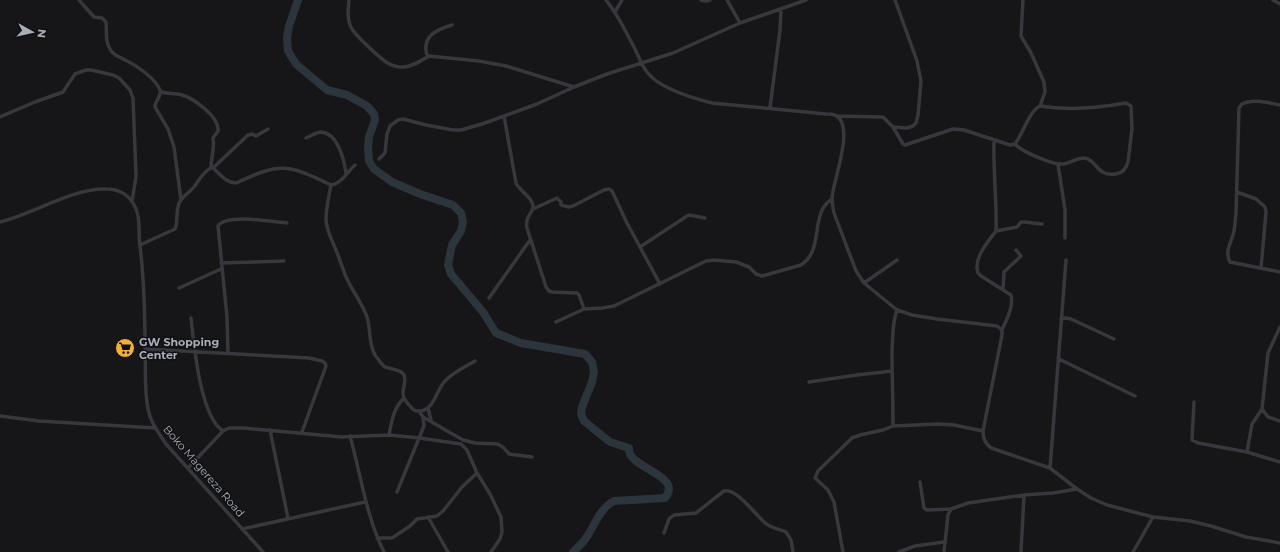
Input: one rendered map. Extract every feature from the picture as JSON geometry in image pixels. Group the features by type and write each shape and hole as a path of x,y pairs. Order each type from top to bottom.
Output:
{"street":[{"path":"79,0 94,17 102,18 106,22 108,45 113,54 139,68 149,76 161,92 168,95 183,95 203,106 217,125 218,131 213,138 214,143 211,156 212,168 228,181 236,183 270,169 284,168 304,172 334,185 339,182 355,165"},
{"path":"349,0 348,16 349,24 352,30 385,61 394,66 402,68 418,63 429,56 479,61 506,66 574,87"},
{"path":"606,0 615,12 648,73 652,78 667,86 694,98 712,103 836,116 883,117 905,145 953,129 964,130 1010,145 1015,144 1034,111 1040,106 1045,92 1044,82 1031,53 1021,36 1023,0"},
{"path":"615,12 622,0"},
{"path":"701,0 710,0"},
{"path":"727,0 740,23"},
{"path":"379,159 385,153 387,134 390,126 398,120 403,119 452,130 461,130 537,104 574,87 673,52 740,23 806,0"},
{"path":"893,128 907,128 916,123 921,81 917,61 895,0"},
{"path":"1274,0 1280,4"},
{"path":"770,108 780,30 781,9"},
{"path":"429,56 427,55 426,43 431,34 452,26"},
{"path":"0,117 63,92 73,77 82,70 91,70 113,75 119,78 130,90 133,98 136,176 132,202"},
{"path":"161,92 155,107 168,129 174,147 181,200"},
{"path":"1280,105 1260,102 1245,102 1239,108 1236,160 1237,192 1234,231 1227,252 1227,258 1230,262 1280,272"},
{"path":"1015,144 1018,148 1058,164 1068,163 1084,158 1089,160 1102,173 1112,174 1122,172 1127,167 1132,129 1131,106 1126,104 1093,108 1064,109 1040,106"},
{"path":"504,116 516,184 529,199 533,205 533,209"},
{"path":"836,116 843,126 844,137 832,199 834,213 850,257 856,271 864,283 897,310 912,315 997,326 1002,330"},
{"path":"140,245 175,229 178,205 181,200 212,168 248,135 252,134 256,136 268,129"},
{"path":"306,138 320,132 328,134 340,148 346,173"},
{"path":"994,140 994,177 997,208 996,231 986,245 976,268 981,276 1003,289 1011,295 1012,299 1002,330 983,431 984,440 992,448 1050,468 1077,490 1107,505 1153,517 1190,521 1246,537 1280,543"},
{"path":"1058,164 1065,210 1065,238"},
{"path":"331,185 326,219 329,233 348,281 365,313 371,334 371,346 374,354 384,366 399,371 404,376 402,392 411,408 419,411 423,416 463,440 475,443 498,444 509,454 532,457"},
{"path":"0,222 18,217 75,194 94,189 108,188 122,191 132,202"},
{"path":"584,309 579,295 576,293 548,291 530,240 526,223 527,218 533,209 557,198 561,202 561,205 572,206 604,190 609,189 612,191 660,284"},
{"path":"1237,192 1256,199 1265,206 1266,212 1261,268"},
{"path":"556,322 584,309 614,306 706,261 714,260 736,262 749,267 756,274 762,276 801,265 806,262 812,253 823,209 825,204 832,199"},
{"name":"Boko Magereza Road","path":"132,202 137,210 142,259 146,391 148,410 155,428 166,444 263,552"},
{"path":"640,247 689,215 705,218"},
{"path":"228,353 227,317 217,230 219,223 231,219 287,223"},
{"path":"996,231 1014,228 1024,222 1042,224"},
{"path":"489,298 530,240"},
{"path":"1003,289 1004,272 1021,256 1016,250"},
{"path":"864,283 897,260"},
{"path":"1050,468 1066,260"},
{"path":"221,264 284,261"},
{"path":"179,288 221,269"},
{"path":"893,426 893,329 894,318 897,310"},
{"path":"191,318 195,352 202,389 219,435"},
{"path":"1061,319 1071,319 1114,339"},
{"path":"1247,452 1252,424 1262,409 1268,353 1280,327"},
{"path":"145,349 310,358 322,361 325,363 325,371 315,394 302,432"},
{"path":"1058,359 1135,396"},
{"path":"419,411 428,408 444,381 458,370 475,361"},
{"path":"809,382 892,371"},
{"path":"388,435 394,412 398,404 404,398"},
{"path":"1194,402 1192,440 1247,452 1280,462"},
{"path":"428,408 431,420"},
{"path":"1262,409 1268,417 1280,421"},
{"path":"0,416 39,421 155,428"},
{"path":"397,492 424,426 423,416"},
{"path":"843,552 834,502 828,490 815,478 818,471 852,438 893,426 938,424 954,425 983,431"},
{"path":"217,427 223,431"},
{"path":"188,468 223,431 229,428 350,436 388,435 456,443 464,446 501,518 502,532 491,552"},
{"path":"270,430 288,518"},
{"path":"350,436 365,502 377,538 384,552"},
{"path":"377,538 392,538 410,526 416,519 437,516 443,511 462,487 477,473"},
{"path":"920,482 924,508 927,510 951,509 968,504 1024,495 1077,490"},
{"path":"664,533 669,519 674,515 696,513 724,491 728,490 745,502 769,526 786,532 791,540 794,552"},
{"path":"1021,552 1024,495"},
{"path":"242,529 365,502"},
{"path":"944,552 948,515 951,509"},
{"path":"428,517 448,552"},
{"path":"1133,552 1153,517"},
{"path":"899,552 915,546 944,542"}],"waterway":[{"path":"298,0 289,26 287,38 288,51 296,64 327,90 347,95 367,106 374,114 375,120 369,137 368,147 369,161 374,169 392,182 420,194 453,205 461,213 463,222 461,231 452,245 448,265 451,274 483,312 496,333 521,343 585,354 592,362 594,372 592,382 582,407 581,414 584,421 610,442 629,448 629,452 634,460 664,479 668,485 669,491 665,498 614,501 609,504 601,512 585,540 573,552"}],"place":[{"name":"GW Shopping Center","path":"125,348"}]}
